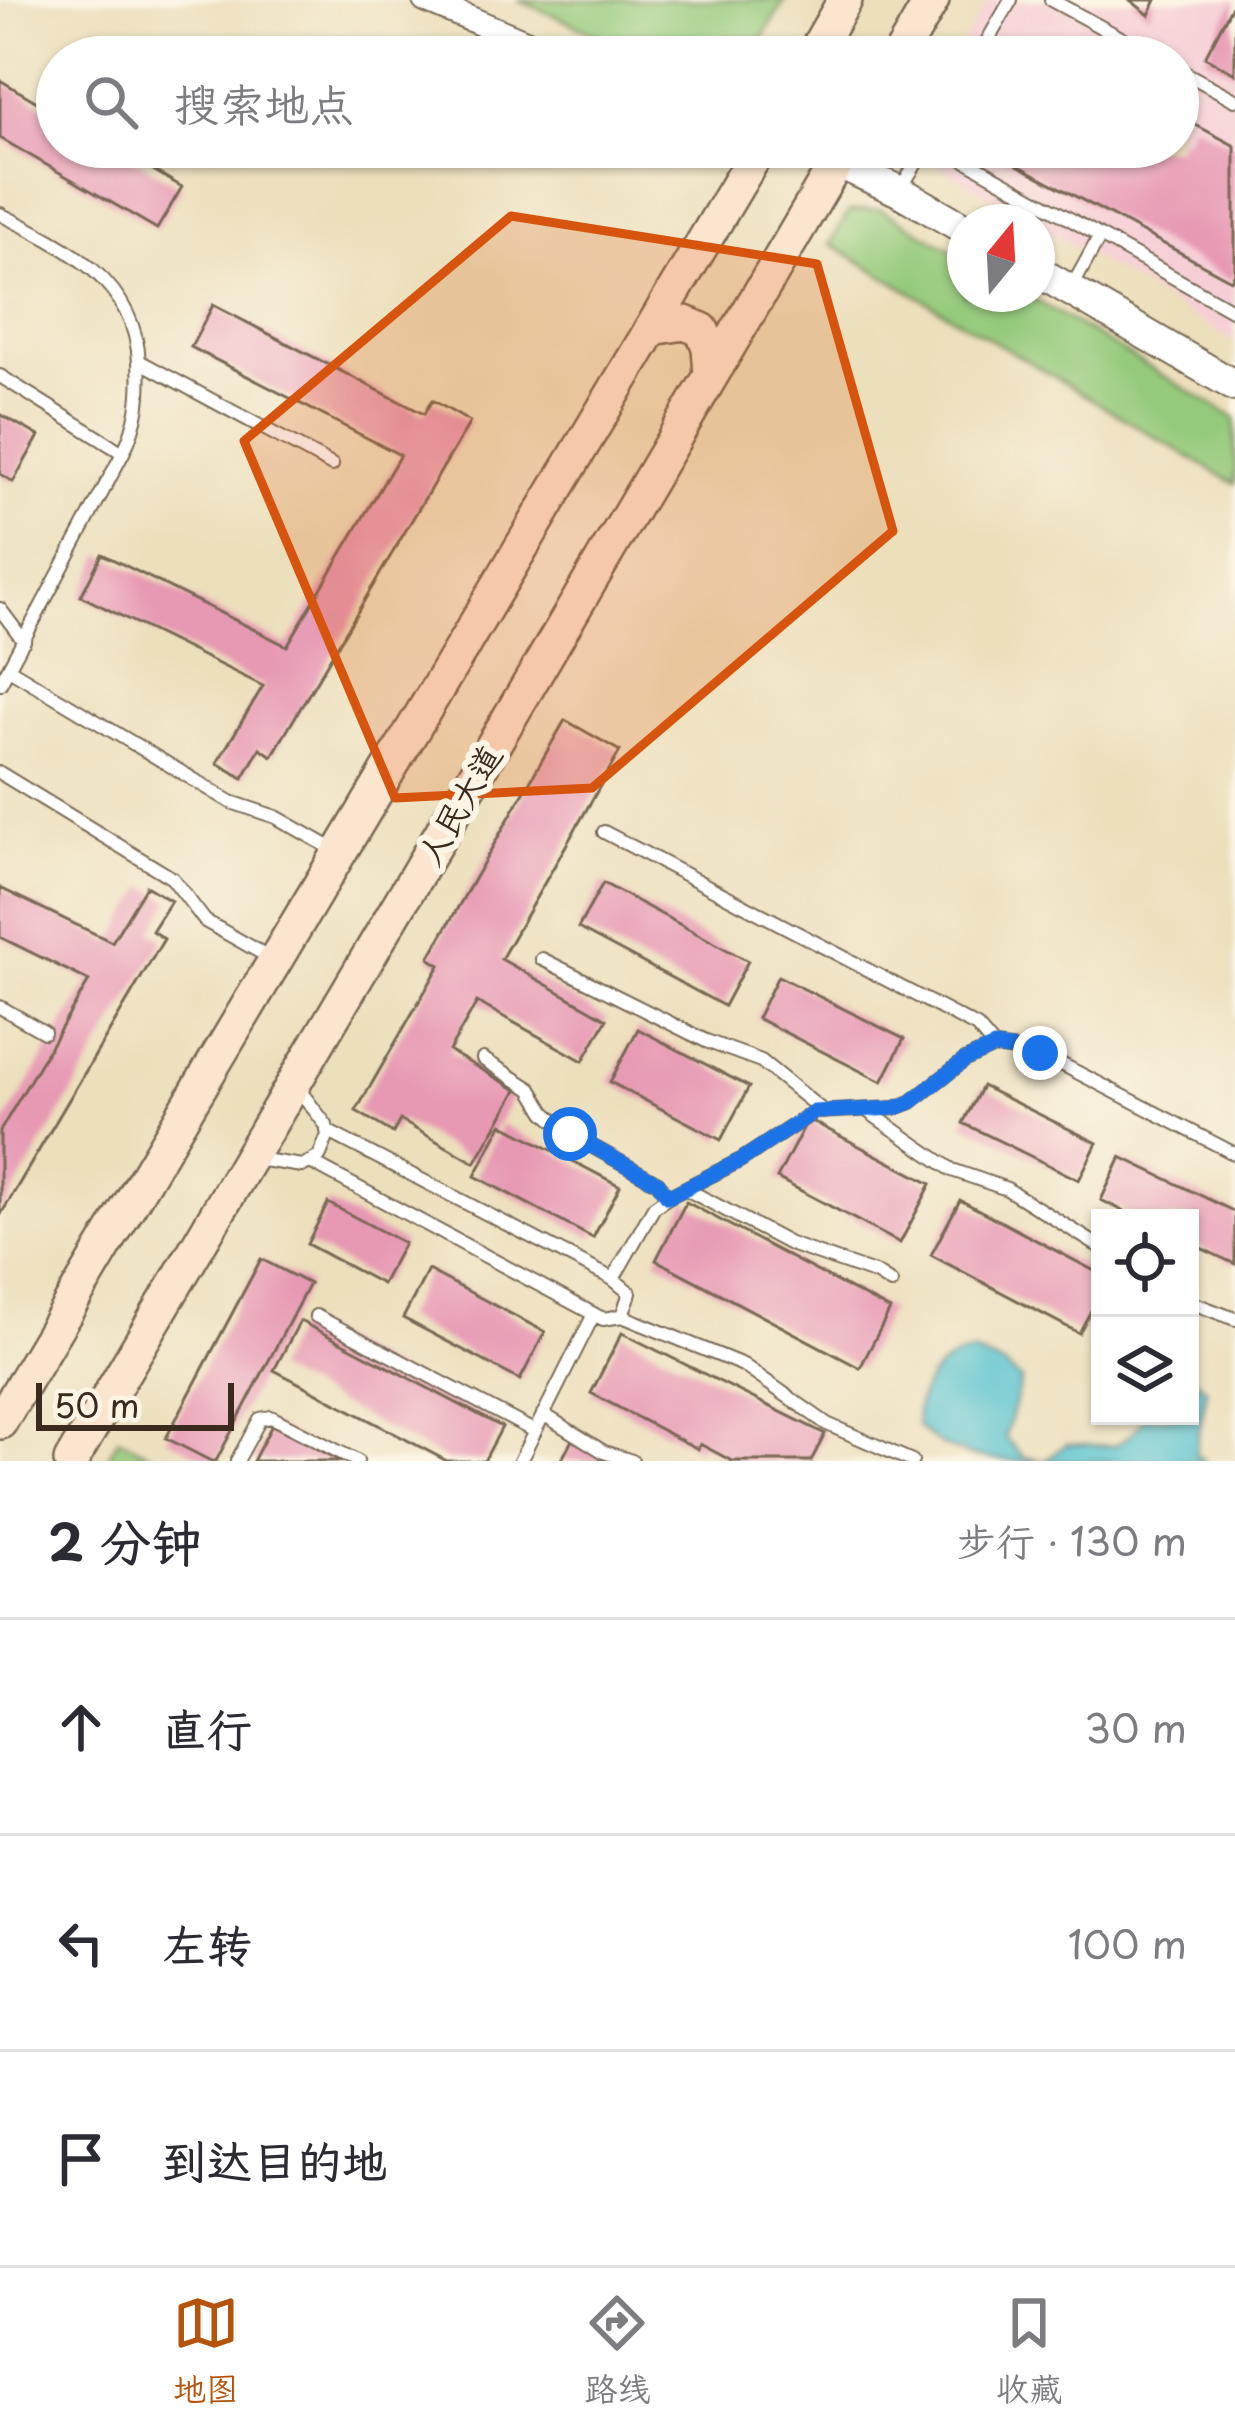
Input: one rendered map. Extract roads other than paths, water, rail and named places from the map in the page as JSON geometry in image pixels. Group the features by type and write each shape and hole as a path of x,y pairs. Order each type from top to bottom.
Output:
{"main road":[{"path":"824,36 845,0"},
{"path":"911,36 932,0"},
{"path":"0,1422 12,1374 274,961 747,168"},
{"name":"人民大道","path":"71,1461 834,168"},
{"path":"652,328 685,323 702,330 711,375"}],"street":[{"path":"425,0 511,36"},
{"path":"864,168 947,219"},
{"path":"1055,281 1235,386"}],"lane":[{"path":"990,36 1011,0"},
{"path":"1051,0 1117,36"},
{"path":"1199,80 1235,100"},
{"path":"899,191 913,168"},
{"path":"979,168 1235,311"},
{"path":"0,214 55,242 109,284 131,316 140,361 138,421 0,684"},
{"path":"1070,290 1100,236"},
{"path":"140,361 332,465"},
{"path":"0,376 123,453"},
{"path":"0,609 24,641"},
{"path":"9,669 231,802 276,817 339,852"},
{"path":"0,773 172,878 205,921 274,961"},
{"path":"604,832 977,1028 994,1047"},
{"path":"542,959 706,1041 761,1061 824,1112"},
{"path":"0,1007 44,1031"},
{"path":"614,1279 654,1207 668,1197 741,1160 814,1112 868,1112 911,1102 965,1060 994,1047 1040,1053 1235,1154"},
{"path":"483,1060 531,1089 545,1112 570,1134 658,1183 668,1197"},
{"path":"294,1082 327,1131 614,1279 630,1293 622,1316 614,1320 594,1314 312,1163"},
{"path":"868,1112 952,1170 1007,1189 1091,1240"},
{"path":"249,1158 302,1166 312,1163 325,1145 327,1131"},
{"path":"686,1189 790,1244 845,1261 891,1283"},
{"path":"1199,1305 1235,1319"},
{"path":"520,1461 594,1314"},
{"path":"316,1316 534,1430"},
{"path":"622,1316 743,1365 827,1424 912,1461"},
{"path":"543,1414 604,1452 632,1461"},
{"path":"237,1461 260,1419 271,1417 356,1461"}],"water":[{"path":"973,1353 1002,1365 1021,1380 1005,1438 1024,1457 1044,1461 960,1452 917,1426 920,1400 931,1378 949,1361"},
{"path":"1199,1382 1207,1390 1195,1453 1204,1461 1045,1461 1066,1444 1115,1446 1138,1425 1199,1425"}]}
